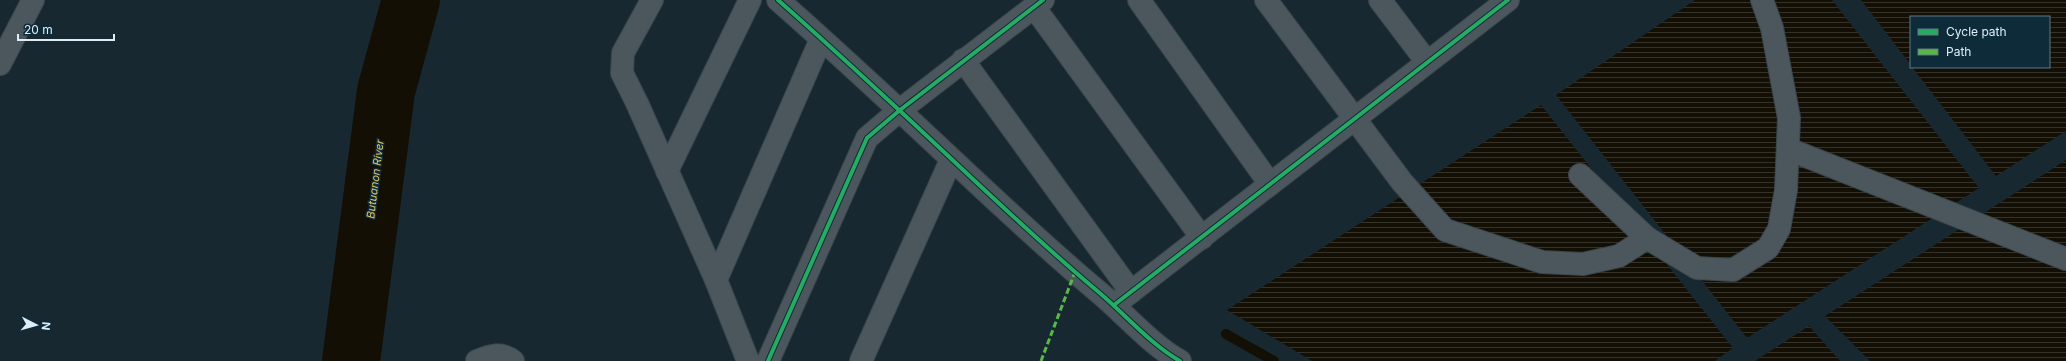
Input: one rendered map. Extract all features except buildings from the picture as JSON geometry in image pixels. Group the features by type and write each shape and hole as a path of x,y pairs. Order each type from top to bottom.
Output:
{"street":[{"path":"3,53 34,0"},
{"path":"652,0 623,53 622,73 716,280 748,361"},
{"path":"667,171 750,0"},
{"path":"778,0 900,110 951,160 1069,267 1123,299"},
{"path":"1139,0 1270,184"},
{"path":"1266,0 1402,182 1445,230 1542,262 1583,264 1619,256 1647,238"},
{"path":"1380,0 1427,62"},
{"path":"1580,175 1647,238 1697,268 1733,270 1768,248 1779,229 1786,190 1789,118 1772,28 1762,0"},
{"path":"1123,299 1356,119 1500,2"},
{"path":"768,361 868,138 900,110 963,60 1038,4 1202,238"},
{"path":"716,280 821,39"},
{"path":"963,60 1123,299 1171,359"},
{"path":"1788,149 2066,259"},
{"path":"861,361 951,160"},
{"path":"477,361 492,354 507,357 513,361"}],"shaded area":[{"path":"1695,0 1832,0 1979,188 1747,338 1556,95"},
{"path":"1861,0 2066,0 2066,131 1996,176 1913,68 2050,68 2050,16 1910,16 1910,64"},
{"path":"1541,105 1733,348 1715,361 1312,361 1227,310"},
{"path":"2066,160 2066,361 1870,361 1825,316"},
{"path":"1809,326 1840,361 1755,361"}],"waterway":[{"name":"Butuanon River","path":"351,361 386,91 411,0"},
{"path":"1226,334 1274,361"}],"marked path":[{"path":"1041,361 1075,272"}],"cycle path":[{"path":"778,0 854,68 996,201 1147,337 1180,361"},
{"path":"768,361 867,138 900,110 1043,0"},
{"path":"1114,305 1508,0"}]}
